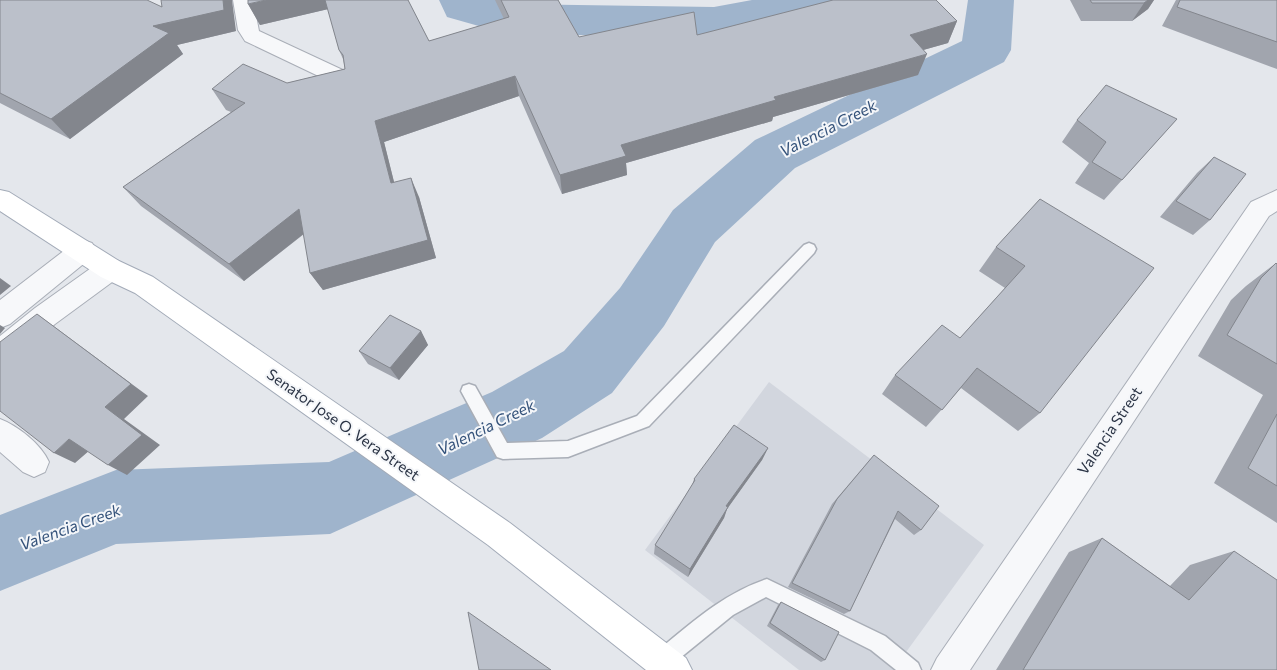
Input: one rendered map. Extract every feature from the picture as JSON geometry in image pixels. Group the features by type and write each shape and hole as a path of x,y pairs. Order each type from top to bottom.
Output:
{"main road":[{"name":"Senator Jose O. Vera Street","path":"0,198 110,268 144,285 499,534 668,665"}],"street":[{"path":"243,0 248,30 252,36 339,77"},
{"name":"Valencia Street","path":"949,670 1260,209 1277,199"},
{"path":"0,316 83,250"},
{"path":"0,353 45,316 110,268"},
{"path":"0,433 34,462"}],"lane":[{"path":"469,391 503,451 568,449 644,421 809,249"},
{"path":"668,665 702,627 755,590 767,588 878,644 911,670"}],"shaded area":[{"path":"769,382 984,545 893,670 799,670 645,550"}],"building":[{"path":"0,0 147,0 162,7 161,0 223,0 224,10 153,26 169,33 51,119 0,93"},
{"path":"248,0 266,0 248,4"},
{"path":"325,0 408,0 429,41 509,17 501,0 558,0 579,37 694,12 697,35 833,0 936,0 957,21 910,35 927,54 774,97 776,100 621,145 626,156 560,175 515,76 375,121 391,183 411,178 428,240 310,273 299,209 229,264 123,187 245,103 212,89 243,64 287,83 345,69 343,55 339,50"},
{"path":"1090,0 1148,0 1144,3 1092,3"},
{"path":"1180,0 1277,0 1277,42 1177,7"},
{"path":"1106,85 1177,119 1122,180 1092,162 1106,142 1077,120"},
{"path":"1214,157 1246,174 1210,220 1176,201"},
{"path":"1040,199 1154,268 1040,413 977,368 942,410 895,375 942,325 960,338 1025,266 996,247"},
{"path":"1276,263 1277,364 1227,335 1261,278"},
{"path":"37,314 131,384 105,407 142,435 108,465 69,439 54,453 0,411 0,342"},
{"path":"390,315 421,331 390,368 359,351"},
{"path":"1277,414 1277,486 1248,468"},
{"path":"734,425 768,448 726,506 728,507 690,569 655,545 694,479"},
{"path":"874,455 939,506 921,530 898,511 850,611 792,583 837,499"},
{"path":"1102,538 1189,600 1234,551 1277,580 1277,670 1023,670"},
{"path":"781,602 839,632 825,660 770,623"},
{"path":"468,612 551,670 479,670"}],"waterway":[{"path":"462,0 464,6 507,19 714,22 822,0"},
{"name":"Valencia Creek","path":"0,553 116,507 330,498 517,415 588,372 642,307 694,226 775,154 986,50 991,0"}]}
